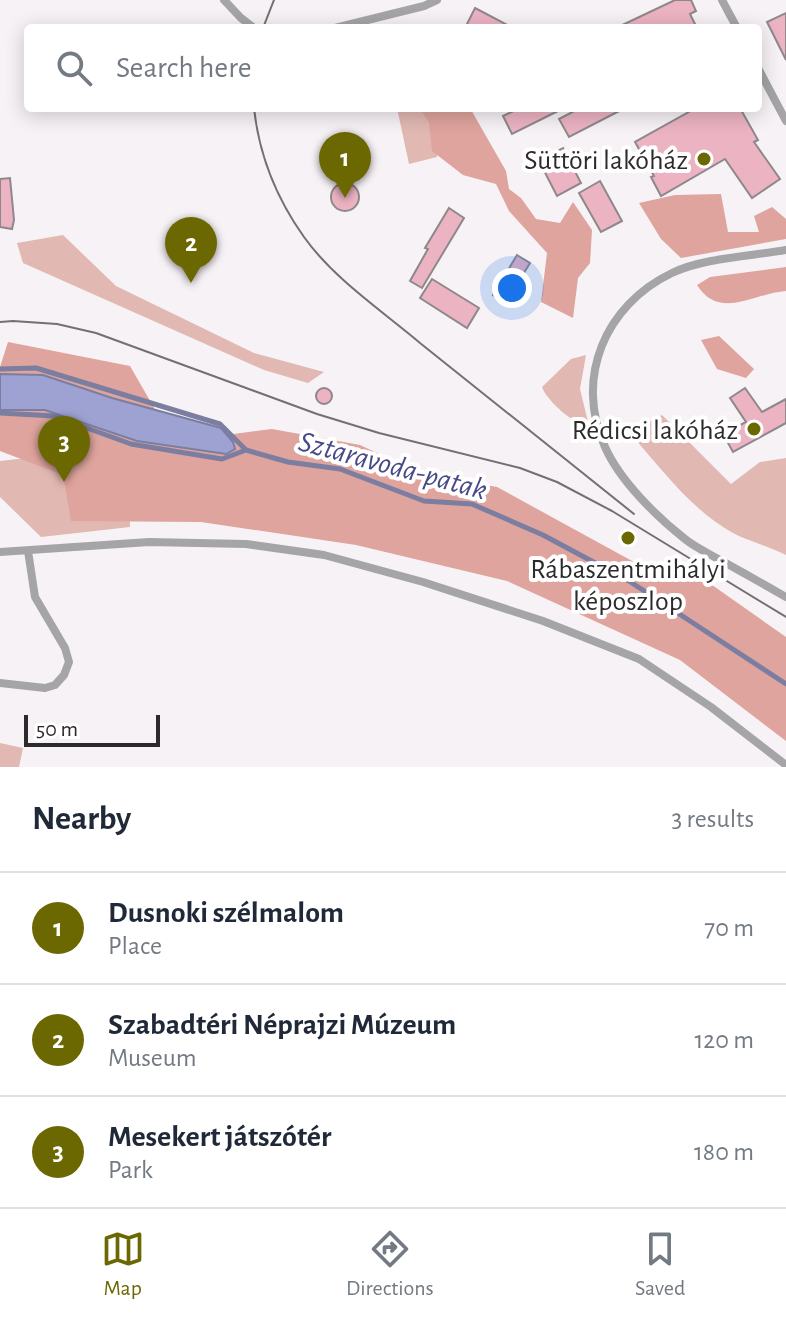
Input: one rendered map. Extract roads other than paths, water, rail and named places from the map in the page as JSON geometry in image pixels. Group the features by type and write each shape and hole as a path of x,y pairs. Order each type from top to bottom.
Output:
{"lane":[{"path":"224,0 249,24"},
{"path":"351,24 437,0"},
{"path":"722,0 735,24"},
{"path":"762,76 786,121"},
{"path":"786,250 700,264 672,273 640,294 612,325 599,348 593,374 594,411 605,447 619,472 647,504 687,541 786,597"},
{"path":"0,552 149,542 246,544 324,555 423,582 543,621 639,659 711,707 786,765"},
{"path":"0,683 45,688 55,685 64,675 69,662 61,640 35,597 28,551"}],"water":[{"path":"0,374 43,375 221,428 235,449 226,454 137,441 45,410 0,410"}],"waterway":[{"path":"0,369 36,368 220,424 246,450"},
{"name":"Sztaravoda-patak","path":"0,413 54,416 131,444 222,459 246,450 288,462 340,469 424,501 472,504 543,535 629,581 786,684"}],"tram line":[{"path":"265,24 274,0"},
{"path":"254,112 260,143 278,192 304,237 329,267 634,514"},
{"path":"0,322 57,324 96,333 317,414 379,433 520,468 557,482 612,511 786,617"}],"place":[{"name":"Süttöri lakóház","path":"704,159"},
{"name":"Dusnoki szélmalom","path":"345,198"},
{"name":"Szabadtéri Néprajzi Múzeum","path":"191,283"},
{"name":"Rédicsi lakóház","path":"754,429"},
{"name":"Mesekert játszótér","path":"64,482"},
{"name":"Rábaszentmihályi képoszlop","path":"628,538"}]}
